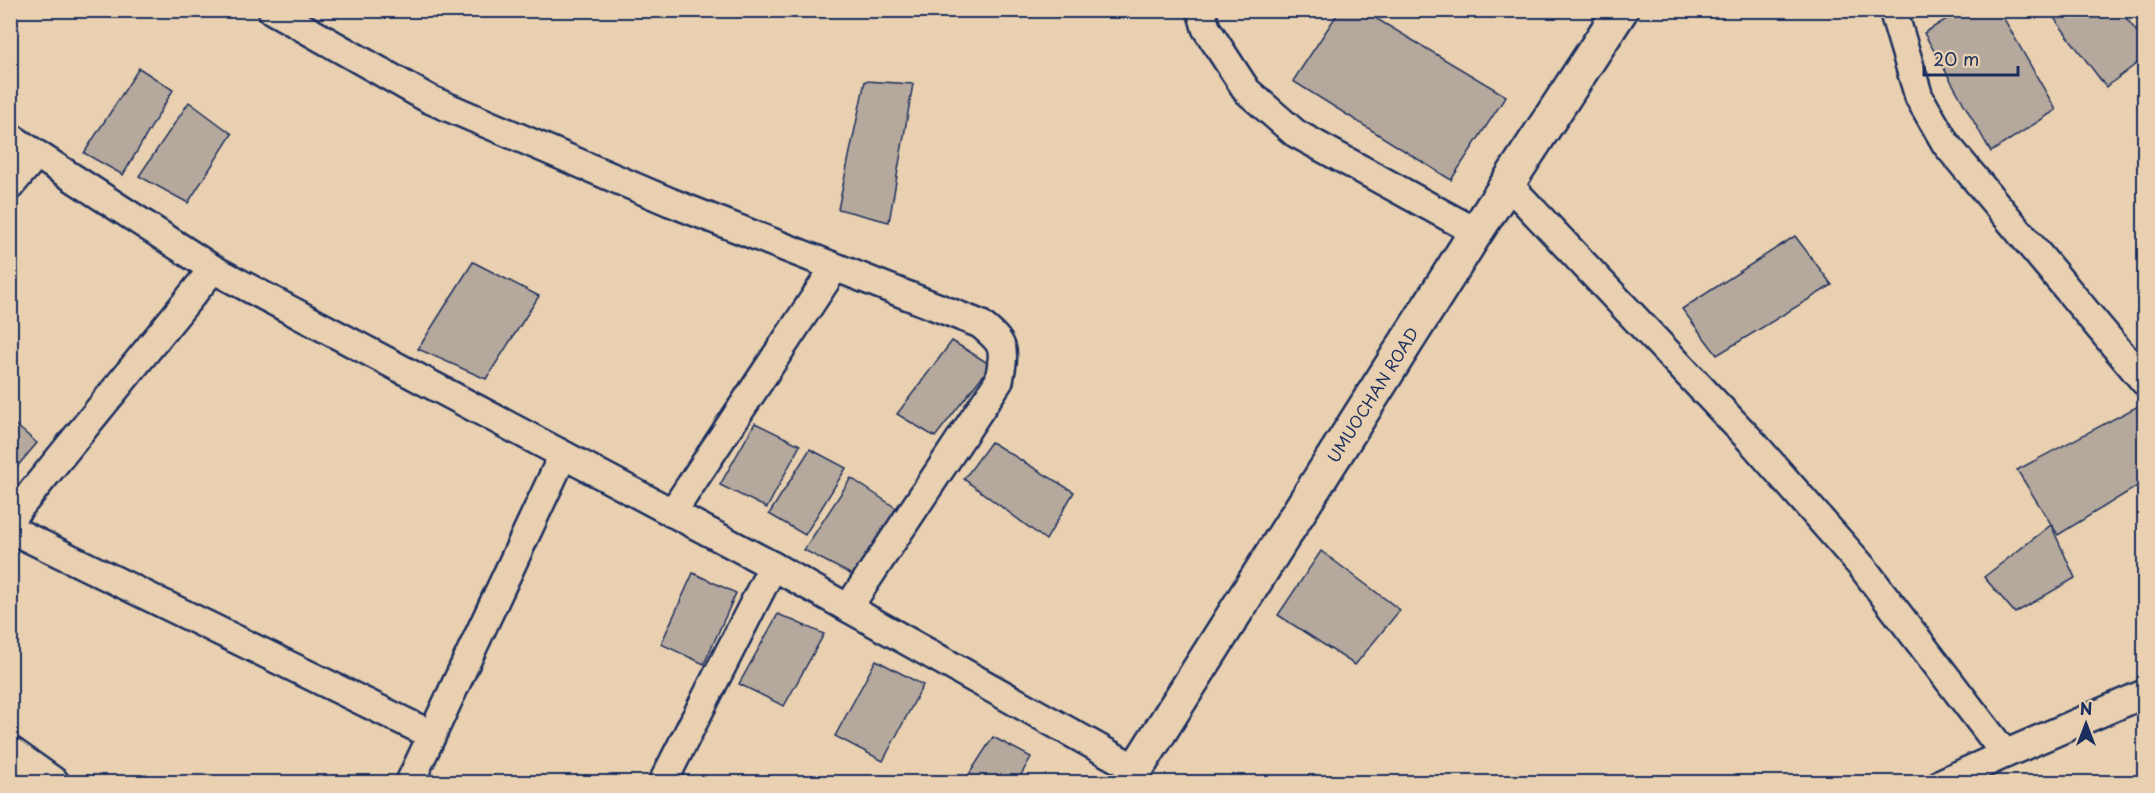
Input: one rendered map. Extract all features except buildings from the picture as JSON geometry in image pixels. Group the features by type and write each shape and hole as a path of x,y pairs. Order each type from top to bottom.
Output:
{"street":[{"path":"272,10 429,99 670,201 980,324 999,339 1004,355 999,381 848,608"},
{"path":"1201,10 1206,28 1247,91 1294,133 1476,232"},
{"name":"UMUOCHAN ROAD","path":"1132,776 1476,232 1621,10"},
{"path":"1893,10 1919,97 1946,144 2145,381"},
{"path":"10,137 213,269 773,566 1132,776"},
{"path":"10,186 36,155"},
{"path":"1508,184 1763,454 1863,568 2005,754"},
{"path":"672,513 835,267"},
{"path":"10,519 213,269"},
{"path":"410,783 563,455"},
{"path":"10,529 432,735"},
{"path":"663,783 773,566"},
{"path":"1943,783 2145,694"},
{"path":"10,750 55,783"}]}
